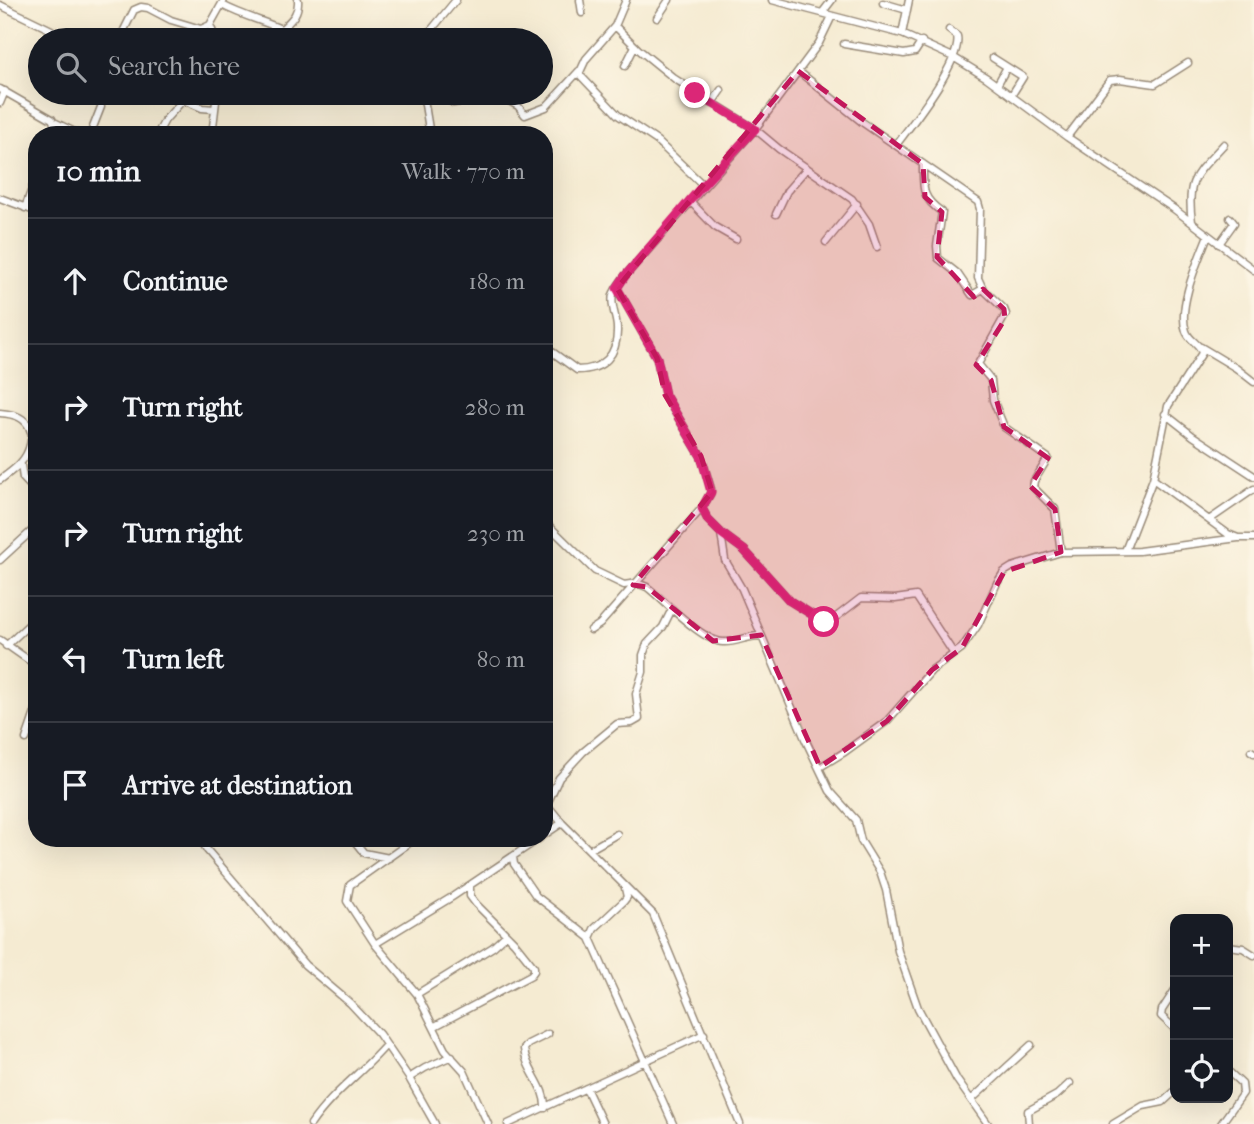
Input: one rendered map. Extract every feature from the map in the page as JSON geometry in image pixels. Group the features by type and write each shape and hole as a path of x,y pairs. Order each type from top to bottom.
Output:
{"street":[{"path":"283,28 296,15 298,0"},
{"path":"433,28 456,0"},
{"path":"580,0 582,13"},
{"path":"553,99 615,26 626,0"},
{"path":"657,18 669,0"},
{"path":"774,0 902,34 953,57 1192,222 1254,270"},
{"path":"822,13 832,0"},
{"path":"902,34 909,0"},
{"path":"203,28 210,25 223,2 280,28"},
{"path":"125,28 134,10 141,3 195,28"},
{"path":"883,4 907,10"},
{"path":"0,5 47,28"},
{"path":"553,352 578,370 608,361 618,330 612,297 617,288 703,185 755,129 819,43 832,16"},
{"path":"615,26 676,79 755,129 857,204 869,224 877,247"},
{"path":"896,145 933,96 953,57 958,41 957,36 949,30"},
{"path":"844,44 904,54 915,52 922,41"},
{"path":"625,66 635,46"},
{"path":"993,58 1024,78 1011,96"},
{"path":"1067,137 1110,80 1155,84 1188,63"},
{"path":"996,85 1007,67"},
{"path":"579,71 582,79 618,115 657,141 703,185"},
{"path":"798,71 833,101 978,202 978,278 983,289 1006,314 978,364 991,380 993,400 1004,427 1048,458 1033,487 1055,509 1061,552"},
{"path":"0,103 2,90 28,105"},
{"path":"712,103 722,90"},
{"path":"29,105 62,126"},
{"path":"162,126 179,105"},
{"path":"197,105 214,109"},
{"path":"213,126 215,105"},
{"path":"425,105 428,126"},
{"path":"516,105 526,114 547,105"},
{"path":"94,126 101,107"},
{"path":"54,122 54,126"},
{"path":"1192,222 1190,186 1196,175 1224,145"},
{"path":"923,164 925,197 942,215 938,258 957,273 972,295 983,289"},
{"path":"776,214 787,191 807,168"},
{"path":"0,198 28,209"},
{"path":"25,208 28,200"},
{"path":"690,201 715,226 736,239"},
{"path":"826,242 857,204"},
{"path":"1219,244 1233,224 1230,218"},
{"path":"1208,235 1185,307 1187,333 1200,347 1254,382"},
{"path":"591,630 600,624 702,508 711,492 701,456 665,395 657,358 617,288"},
{"path":"1125,551 1153,479 1165,414 1172,398 1201,355 1200,347"},
{"path":"0,413 19,416 28,425"},
{"path":"1165,414 1254,477"},
{"path":"28,450 20,469 28,483"},
{"path":"0,480 22,463"},
{"path":"1153,479 1238,538"},
{"path":"1209,520 1254,489"},
{"path":"702,508 703,514 721,533 744,550 790,601 824,622 835,618 861,598 895,599 916,596 954,654"},
{"path":"553,530 594,571 624,585 641,584 648,587 713,641 730,642 748,636 761,636"},
{"path":"721,533 725,560 742,589 806,741 830,791 856,820 861,841 880,872 910,991 942,1055 988,1124"},
{"path":"0,560 28,534"},
{"path":"820,767 887,720 932,670 970,639 1004,572 1025,562 1061,552 1125,551 1254,538"},
{"path":"553,789 559,778 588,747 617,724 632,723 639,719 636,694 643,672 643,655 647,644 663,627 672,609"},
{"path":"6,646 28,626"},
{"path":"0,640 28,660"},
{"path":"26,738 28,732"},
{"path":"553,812 653,914 740,1124"},
{"path":"553,829 562,823"},
{"path":"589,850 617,834"},
{"path":"204,847 304,965 350,1003 386,1045 409,1078 435,1124"},
{"path":"359,847 364,853 389,858"},
{"path":"404,847 350,886 350,908 375,944 417,994 446,1049 464,1070 486,1123"},
{"path":"375,944 526,847"},
{"path":"513,856 514,864 536,896 590,938 673,1124"},
{"path":"435,1026 533,973 534,967 470,896 470,885"},
{"path":"590,938 594,929 627,897 625,886"},
{"path":"417,994 493,947 506,935"},
{"path":"1233,947 1243,948 1254,955"},
{"path":"1170,998 1161,1016 1170,1024"},
{"path":"545,1108 545,1099 531,1073 524,1049 528,1044 548,1034"},
{"path":"508,1124 704,1034"},
{"path":"311,1124 327,1102 366,1068 386,1045"},
{"path":"971,1100 1031,1045"},
{"path":"409,1078 452,1056"},
{"path":"1221,1124 1243,1093 1242,1084 1233,1076"},
{"path":"1029,1124 1028,1111 1058,1095 1070,1083"},
{"path":"586,1088 603,1124"},
{"path":"1113,1124 1143,1106 1163,1102 1170,1096"}],"highlighted area":[{"path":"798,71 923,164 925,197 942,212 937,257 974,297 983,289 1004,309 1005,319 976,365 991,380 1004,427 1048,458 1030,486 1055,509 1061,552 1004,572 962,648 932,670 887,721 820,767 761,635 713,641 647,587 633,585 712,492 701,456 665,395 657,358 617,288"}],"route":[{"path":"695,93 755,129 703,185 617,288 657,358 671,409 701,456 711,492 702,506 703,514 721,533 744,550 790,601 824,622"}]}
